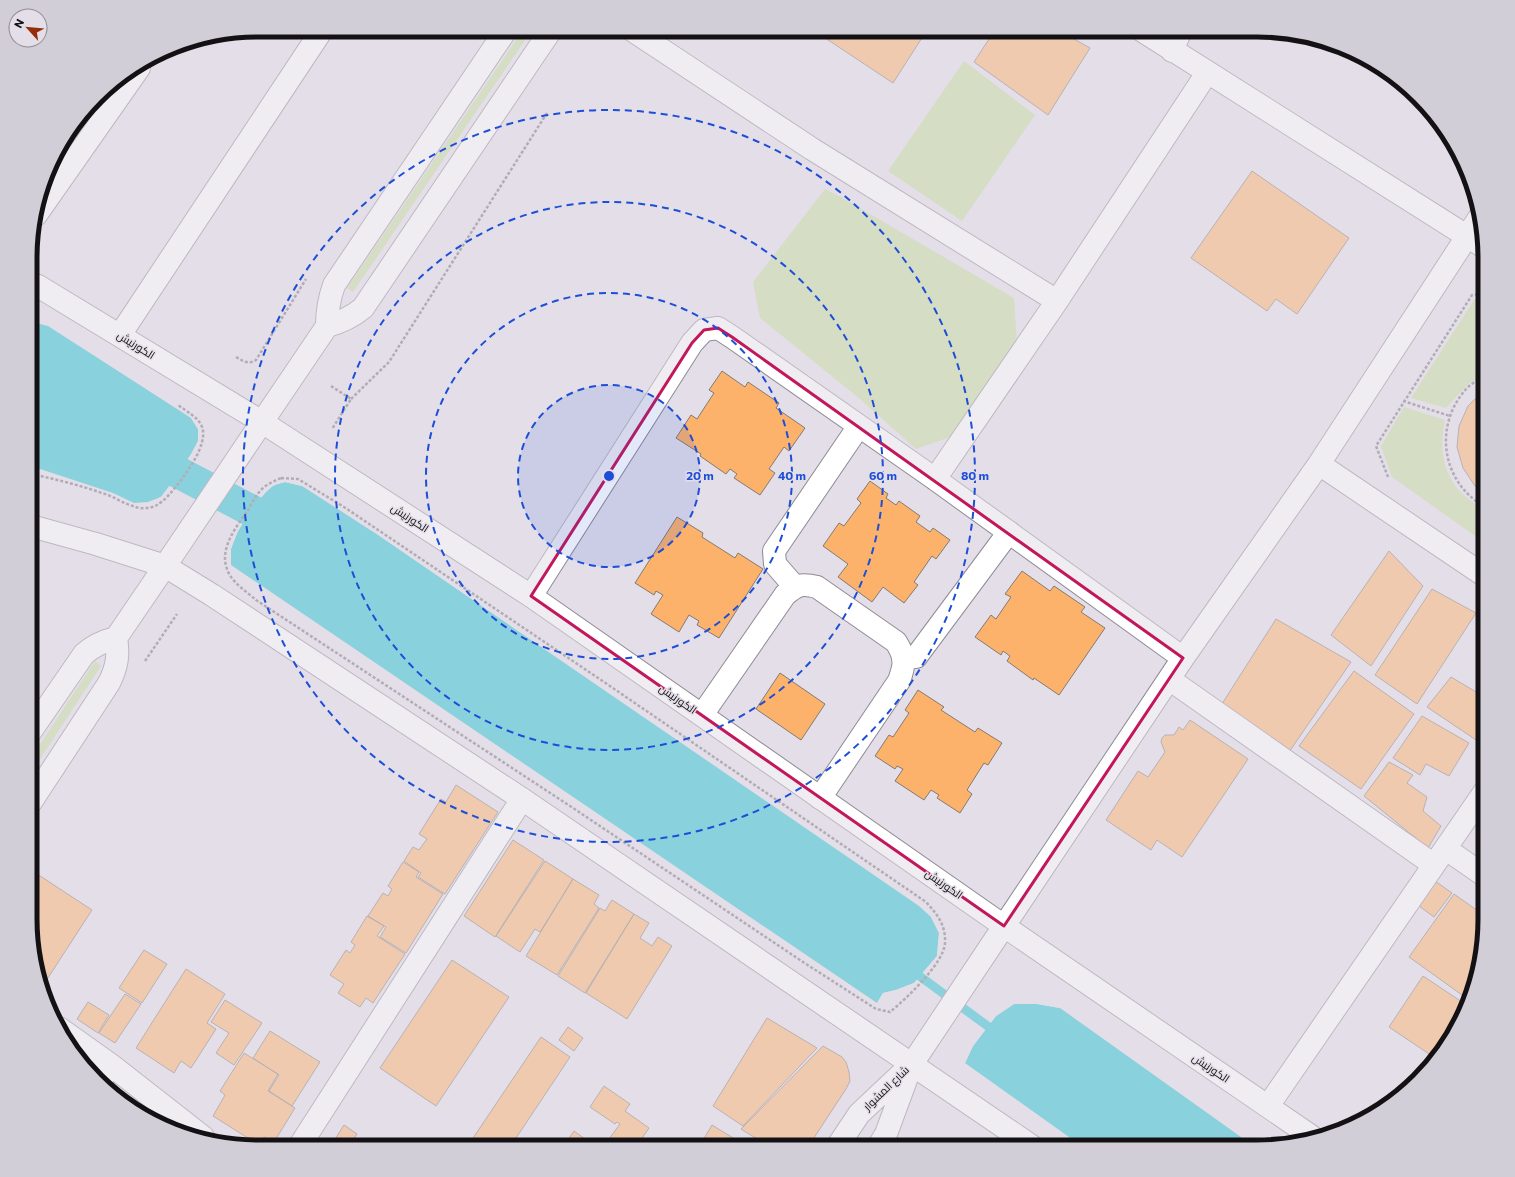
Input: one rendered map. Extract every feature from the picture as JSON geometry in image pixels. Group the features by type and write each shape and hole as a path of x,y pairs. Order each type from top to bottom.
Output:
{"street":[{"path":"120,335 317,37"},
{"path":"37,722 84,654 93,646 116,638 165,566 327,326 329,300 334,285 501,37"},
{"path":"327,326 340,323 363,308 546,37"},
{"path":"642,37 812,150 1057,301"},
{"path":"912,1064 1183,658 1476,242 1151,37"},
{"path":"1172,51 1178,37"},
{"path":"935,479 1057,301 1207,73"},
{"path":"44,203 135,74"},
{"name":"الكورنيش","path":"37,286 262,422 531,596 1004,926 1308,1134"},
{"path":"531,596 692,342 704,330 718,328 732,336 935,479 1183,658"},
{"path":"795,587 775,564 774,551 859,426"},
{"path":"1319,464 1478,571"},
{"path":"37,528 96,544 165,566 212,595 522,799 1023,1140"},
{"path":"903,659 916,658 1009,532"},
{"path":"702,715 785,595 795,587 805,584 817,587 896,642 903,653 904,667 899,681 820,798"},
{"path":"37,793 109,683 118,660 116,638"},
{"path":"1169,679 1440,857 1478,873"},
{"path":"303,1140 522,799"},
{"path":"1268,1106 1478,801"},
{"path":"75,1043 106,1073 191,1129"},
{"name":"شارع المشوار","path":"842,1140 859,1114 912,1064"},
{"name":"شارع المشوار","path":"882,1140 886,1134 912,1064"}],"path":[{"path":"332,428 351,399 389,362 547,113"},
{"path":"236,357 245,362 251,363 256,360 308,275"},
{"path":"1389,481 1376,446 1472,295 1478,295"},
{"path":"1478,380 1468,387 1454,406 1446,431 1446,457 1456,481 1473,500 1478,503"},
{"path":"331,386 351,399"},
{"path":"1403,402 1450,416"},
{"path":"37,475 79,485 107,494 133,506 143,508 156,506 164,501 173,491 197,457 203,441 202,424"},
{"path":"225,560 230,540 261,490 280,478 298,479 344,507 822,830 926,902 938,914 943,926 945,944 941,956 929,973 909,995 890,1012"}],"highlighted area":[{"path":"718,328 1183,658 1004,926 531,596 692,343 704,330"}],"green space":[{"path":"518,37 527,37 353,292 347,288"},
{"path":"964,61 1035,115 962,221 888,171"},
{"path":"825,189 1014,298 1017,344 950,437 916,449 860,399 760,318 753,282"},
{"path":"1474,300 1478,300 1478,378 1468,384 1446,408 1411,398"},
{"path":"1404,407 1445,420 1443,434 1444,461 1454,483 1462,493 1478,505 1478,538 1392,477 1381,446"},
{"path":"95,661 101,666 37,764 37,749"}],"water":[{"path":"37,323 48,326 191,418 198,429 198,441 191,454 161,497 148,503 134,503 113,493 37,468"},
{"path":"285,482 302,486 378,535 919,906 931,917 939,933 937,956 914,983 883,993 877,1003 231,565 231,551 233,542 248,515 268,490 274,485"},
{"path":"1014,1004 1037,1004 1060,1008 1245,1140 1073,1140 965,1063 973,1046 996,1016"}],"pier":[{"path":"191,418 195,420 200,429 199,441 193,456 162,498 149,504 138,505 134,503 148,502 161,497 191,455 198,441 198,429"},
{"path":"285,480 302,486 285,482 274,485 266,492 255,505 238,531 231,549 231,565 229,563 229,548 236,530 264,491 273,483"},
{"path":"931,917 941,933 939,956 916,984 884,995 879,1004 877,1003 883,993 914,983 937,956 939,933"},
{"path":"1013,1002 1037,1002 1057,1005 1060,1008 1037,1004 1014,1004 996,1016 973,1046 965,1063 964,1062 971,1045 995,1015"}],"building":[{"path":"824,37 923,37 893,83"},
{"path":"990,37 1070,37 1090,48 1048,115 974,62"},
{"path":"1252,171 1349,238 1297,314 1276,299 1267,311 1191,258"},
{"path":"722,371 745,387 748,382 779,403 776,408 805,428 789,451 784,447 769,469 775,473 760,495 734,478 737,474 730,469 726,474 700,456 701,454 676,438 691,415 697,419 714,393 709,390"},
{"path":"1478,396 1478,488 1463,468 1457,447 1459,426 1468,406"},
{"path":"870,481 888,494 886,498 896,505 899,501 920,516 916,522 930,532 933,528 950,540 936,559 932,556 914,582 918,585 904,603 883,587 872,602 838,577 848,564 823,546 839,523 844,526 861,503 857,499"},
{"path":"677,517 703,533 702,537 735,558 738,553 763,569 719,638 697,625 699,621 689,615 679,632 651,614 663,595 656,591 654,595 635,583"},
{"path":"1389,551 1423,586 1371,666 1331,635"},
{"path":"1022,571 1050,591 1054,586 1085,607 1081,612 1105,628 1059,695 1034,678 1033,680 1007,661 1010,656 1003,651 1001,655 975,637 991,615 996,619 1011,597 1005,594"},
{"path":"1432,589 1476,613 1417,704 1375,675"},
{"path":"1276,619 1351,662 1287,755 1220,707"},
{"path":"1354,671 1414,714 1361,789 1299,746"},
{"path":"780,673 825,704 801,740 756,709"},
{"path":"1451,677 1478,693 1478,741 1427,707"},
{"path":"918,690 944,707 941,710 975,732 978,728 1002,743 988,765 984,763 967,790 972,794 960,813 937,798 939,795 931,790 924,800 895,781 903,769 897,766 895,769 875,756 889,735 893,737 909,713 905,710"},
{"path":"1422,716 1469,743 1449,776 1426,764 1420,775 1393,758"},
{"path":"1190,720 1248,759 1182,857 1157,840 1151,850 1106,820 1138,771 1148,777 1165,752 1161,742 1162,738 1165,735 1174,735 1179,727 1183,730"},
{"path":"1389,762 1413,775 1407,783 1427,797 1423,811 1441,826 1428,848 1364,796"},
{"path":"456,785 498,812 445,894 418,877 421,873 404,861 413,847 419,850 427,839 419,834 441,799 446,802"},
{"path":"513,840 544,860 495,937 464,916"},
{"path":"545,861 573,879 540,932 535,929 520,952 496,936"},
{"path":"403,862 419,872 416,877 443,894 406,953 380,937 386,927 368,916 383,893 388,896 392,889 388,886"},
{"path":"1421,871 1452,893 1434,917 1404,895"},
{"path":"37,874 92,910 46,980 41,962 37,934"},
{"path":"573,879 599,895 594,904 599,908 557,975 526,956"},
{"path":"1454,894 1478,911 1478,934 1474,962 1464,996 1409,957"},
{"path":"612,900 634,914 585,993 558,976 600,908 605,911"},
{"path":"634,914 649,923 640,938 652,946 658,937 672,946 627,1019 586,993"},
{"path":"367,916 384,926 377,936 405,954 373,1003 366,998 360,1007 338,993 344,984 330,975 346,950 350,953 355,945 351,942"},
{"path":"144,950 167,964 142,1003 119,988"},
{"path":"452,960 509,997 436,1106 380,1068"},
{"path":"186,969 225,994 207,1023 216,1029 191,1068 181,1061 174,1073 136,1048"},
{"path":"1423,976 1462,1002 1448,1030 1431,1055 1389,1027"},
{"path":"125,994 141,1004 115,1043 99,1033"},
{"path":"225,1000 262,1023 234,1065 216,1053 229,1033 211,1022"},
{"path":"88,1002 109,1015 98,1033 77,1019"},
{"path":"767,1018 817,1048 743,1126 713,1106"},
{"path":"568,1027 583,1038 574,1051 559,1040"},
{"path":"270,1031 320,1062 292,1106 269,1091 279,1075 253,1058"},
{"path":"541,1037 570,1057 515,1140 472,1140"},
{"path":"823,1046 842,1057 846,1062 850,1081 813,1140 759,1140 741,1129"},
{"path":"244,1053 278,1074 268,1091 295,1108 275,1140 270,1140 264,1137 262,1140 251,1140 213,1116 225,1095 220,1091"},
{"path":"604,1086 630,1104 625,1111 649,1128 641,1140 608,1140 620,1124 617,1122 615,1124 590,1107"},
{"path":"344,1125 357,1134 353,1140 334,1140"},
{"path":"712,1125 737,1140 703,1140"},
{"path":"574,1131 586,1140 568,1140"}],"waterway":[{"path":"147,456 258,514"},
{"path":"910,969 997,1033"}]}
